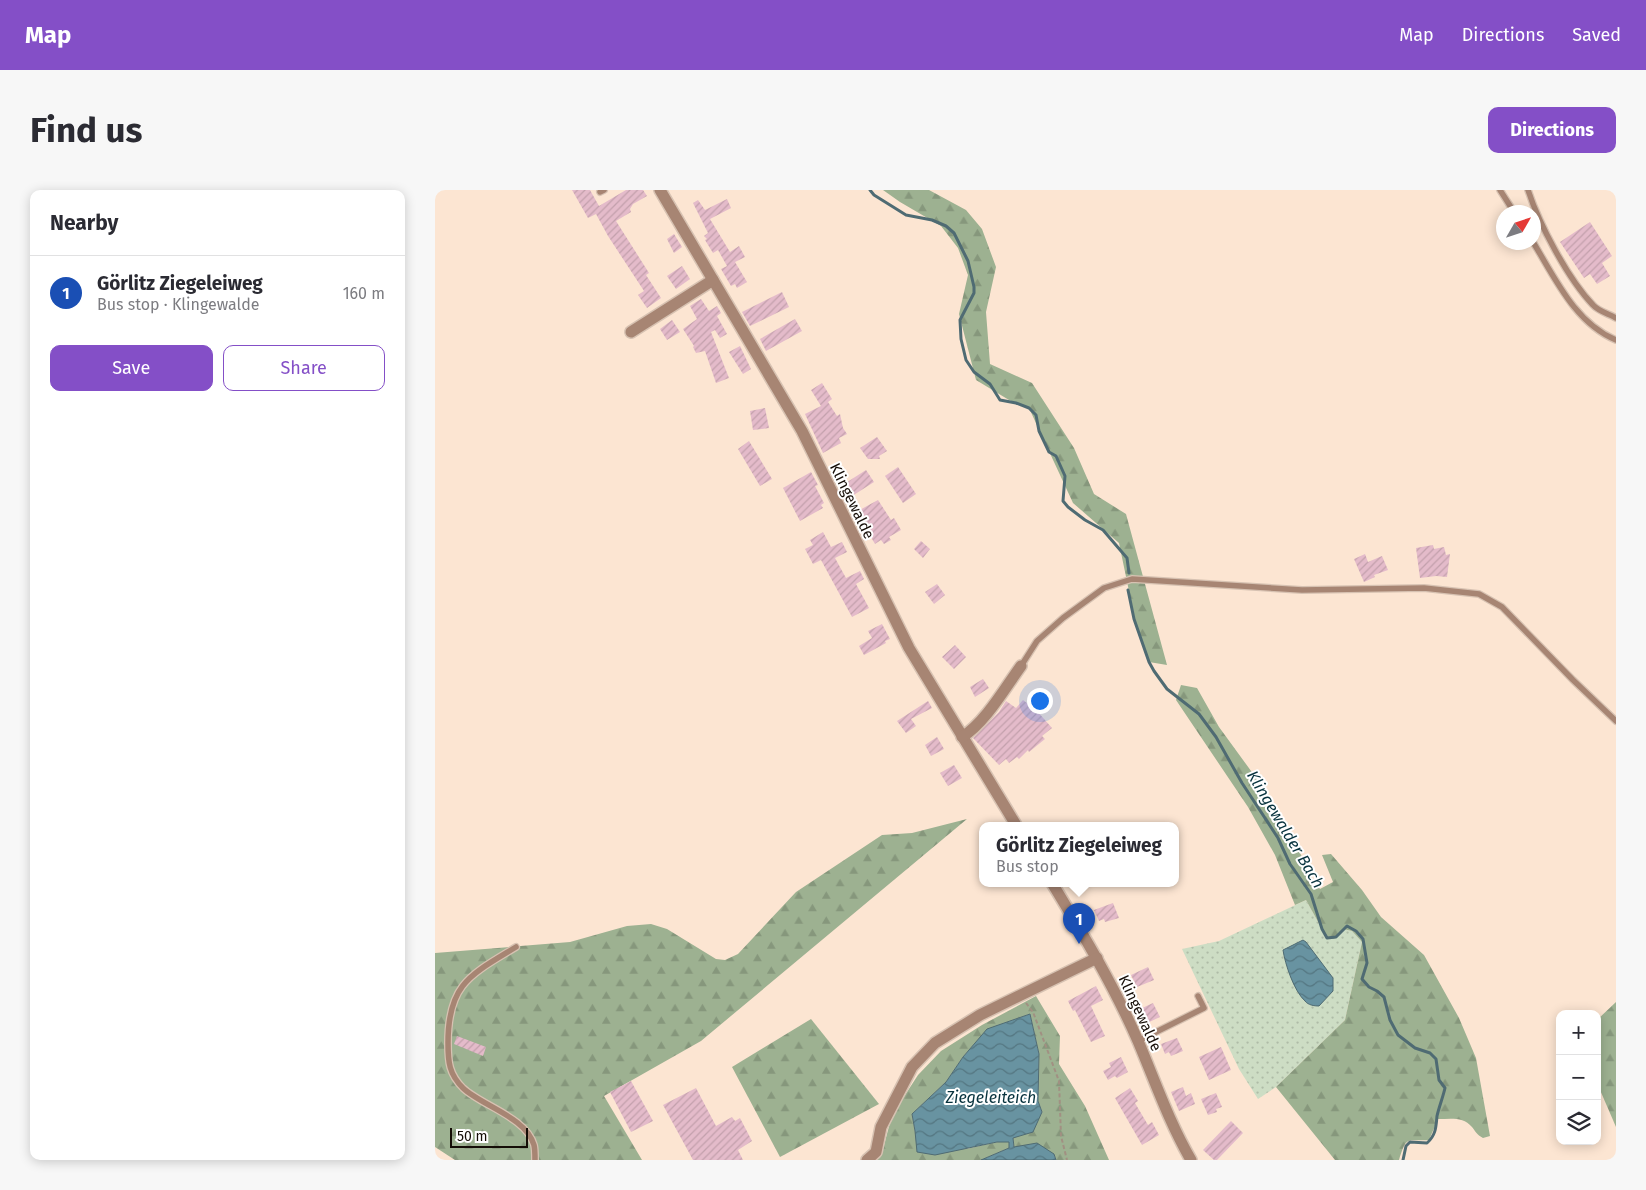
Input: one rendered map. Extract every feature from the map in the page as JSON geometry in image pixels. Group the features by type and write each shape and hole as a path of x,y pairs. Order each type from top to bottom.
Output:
{"street":[{"name":"Klingewalde","path":"660,190 802,431 909,648 1014,822"},
{"path":"631,332 713,280"},
{"path":"962,737 969,733 997,701 1021,666"},
{"name":"Klingewalde","path":"1053,887 1097,958 1138,1041 1171,1120 1191,1160"},
{"path":"867,1160 876,1152 881,1127 912,1067 935,1043 980,1015 1097,958"}],"lane":[{"path":"1500,190 1510,205"},
{"path":"1528,190 1535,212 1570,273 1594,306 1616,318"},
{"path":"1538,250 1583,318 1603,334 1616,340"},
{"path":"1021,666 1037,641 1063,618 1104,588 1132,579 1302,590 1424,588 1479,594 1503,607 1573,680 1616,721"},
{"path":"516,947 474,973 459,991 452,1006 449,1021 449,1058 452,1075 465,1089 503,1113 527,1132 534,1144 535,1160"},
{"path":"1138,1041 1204,1008 1198,996"}],"path":[{"path":"1020,996 1033,1012 1059,1081 1061,1136 1067,1160"}],"green space":[{"path":"883,190 929,190 966,210 982,229 996,267 986,312 990,364 1032,383 1074,448 1094,494 1126,514 1167,665 1149,662 1135,620 1119,543 1073,503 1029,408 1009,400 976,380 959,314 968,275 958,248 941,226"},
{"path":"1181,685 1197,688 1219,727 1262,786 1290,832 1313,880 1320,889 1333,882 1322,855 1331,854 1362,890 1381,917 1424,955 1459,1018 1476,1058 1490,1136 1483,1138 1478,1135 1465,1121 1438,1119 1429,1140 1412,1140 1406,1143 1399,1160 1335,1160 1276,1087 1345,1020 1362,942 1352,931 1343,929 1334,939 1327,938 1306,900 1295,905 1275,855 1248,807 1176,700"},
{"path":"967,819 701,1041 604,1096 642,1160 455,1160 435,1147 435,953 570,942 627,926 651,924 667,929 716,959 725,960 738,954 796,892 882,835 912,833"},
{"path":"1306,900 1327,938 1334,939 1343,929 1352,931 1362,942 1345,1020 1276,1087 1258,1099 1239,1069 1182,949 1219,941"},
{"path":"1036,996 1060,1036 1059,1064 1085,1106 1109,1160 1056,1160 1054,1154 1014,1147 1013,1138 1042,1112 1038,1101 1039,1054 1030,1014 987,1030 963,1057 946,1082 912,1114 915,1131 966,1149 997,1142 1009,1142 1009,1148 981,1160 873,1160 883,1149 892,1115 918,1075 941,1051 982,1025"},
{"path":"1616,1002 1616,1127 1601,1092 1601,1016"},
{"path":"811,1019 879,1104 780,1157 732,1067"}],"water":[{"path":"1303,940 1333,978 1333,991 1319,1006 1308,1003 1301,997 1288,970 1284,956 1283,950"},
{"name":"Ziegeleiteich","path":"1030,1014 1039,1054 1038,1101 1042,1112 1033,1132 1013,1138 1014,1147 1037,1143 1054,1154 1056,1160 981,1160 1009,1148 1009,1142 997,1142 935,1155 917,1152 912,1114 946,1082 963,1057 987,1029"}],"building":[{"path":"572,190 590,190 599,206 626,190 643,190 647,196 633,204 630,209 631,212 616,221 649,273 646,275 661,298 647,308 638,295 644,291 596,214 588,218"},
{"path":"727,199 731,208 710,219 730,252 739,246 745,257 735,262 747,282 737,288 735,284 731,286 721,269 727,266 718,250 713,253 705,240 707,239 704,236 708,233 693,203 698,200 705,210"},
{"path":"1590,222 1612,256 1602,263 1610,276 1597,284 1590,274 1584,278 1560,242"},
{"path":"674,234 682,247 674,253 667,239"},
{"path":"682,266 690,279 676,289 667,276"},
{"path":"782,292 789,307 750,326 742,312"},
{"path":"701,299 709,311 717,306 721,313 717,316 727,334 720,338 715,330 711,332 729,378 716,383 705,351 696,353 694,346 683,329 697,319 690,306"},
{"path":"795,319 802,331 766,351 760,339"},
{"path":"672,320 680,332 667,340 660,329"},
{"path":"740,346 751,369 743,374 729,352"},
{"path":"822,383 832,399 828,402 837,416 840,414 843,428 847,434 839,438 841,443 823,453 805,414 821,406 811,390"},
{"path":"765,408 769,428 753,430 750,411"},
{"path":"877,437 887,451 879,456 880,459 868,459 860,448"},
{"path":"749,441 772,479 760,486 738,449"},
{"path":"898,467 916,494 903,503 885,476"},
{"path":"866,470 874,482 849,498 841,486"},
{"path":"811,472 818,485 815,486 824,503 821,505 823,508 800,521 783,488"},
{"path":"878,500 891,520 894,518 901,530 889,537 891,540 884,544 881,540 875,544 856,512"},
{"path":"823,532 831,547 842,542 847,552 835,558 846,578 860,571 864,579 856,584 869,608 852,617 821,560 813,564 805,549 813,545 810,540"},
{"path":"921,541 930,549 923,558 914,549"},
{"path":"1433,545 1434,549 1444,547 1446,555 1450,554 1447,577 1420,578 1416,548"},
{"path":"1365,554 1368,562 1382,556 1388,570 1374,575 1375,577 1364,582 1354,559"},
{"path":"937,584 945,595 934,604 925,592"},
{"path":"882,624 890,639 864,655 859,646 872,638 868,631"},
{"path":"955,645 966,657 954,669 942,657"},
{"path":"983,679 989,688 975,697 970,687"},
{"path":"1023,700 1037,711 1052,728 1042,736 1045,739 1029,752 1028,750 1019,759 1017,757 1009,763 1006,759 999,765 973,738 999,712 1006,701 1016,708"},
{"path":"928,701 932,708 911,719 916,726 906,733 897,721"},
{"path":"937,737 944,749 931,756 925,745"},
{"path":"954,765 962,778 948,786 940,773"},
{"path":"1113,903 1119,918 1105,922 1104,919 1099,921 1094,910"},
{"path":"1148,967 1154,980 1137,987 1131,975"},
{"path":"1096,986 1103,1000 1091,1006 1105,1036 1091,1042 1075,1010 1073,1011 1068,1001"},
{"path":"1153,1003 1160,1017 1145,1024 1138,1010"},
{"path":"457,1036 486,1047 483,1056 454,1044"},
{"path":"1177,1038 1183,1051 1171,1056 1169,1052 1165,1054 1161,1044"},
{"path":"1221,1047 1231,1070 1209,1080 1199,1057"},
{"path":"1121,1057 1128,1072 1108,1080 1103,1071 1111,1067 1109,1063"},
{"path":"631,1081 653,1121 631,1132 610,1092"},
{"path":"1183,1087 1186,1096 1191,1093 1195,1104 1179,1111 1171,1092"},
{"path":"696,1088 716,1126 732,1117 735,1121 740,1118 752,1141 738,1150 743,1160 693,1160 663,1105"},
{"path":"1130,1088 1138,1101 1135,1103 1148,1125 1152,1122 1159,1135 1142,1145 1115,1098"},
{"path":"1216,1093 1222,1107 1216,1109 1217,1112 1208,1115 1201,1099"},
{"path":"1231,1121 1243,1133 1217,1160 1214,1160 1203,1150"}],"waterway":[{"name":"Klingewalder Bach","path":"870,190 874,195 906,215 932,220 946,226 954,233 968,261 974,287 974,293 960,320 961,339 966,360 974,372 990,384 1000,400 1029,408 1036,415 1039,431 1049,452 1056,456 1065,476 1063,501 1085,520 1103,530 1127,558 1129,573"},
{"name":"Klingewalder Bach","path":"1128,590 1134,619 1154,671 1167,689 1199,714 1216,737 1242,783 1278,838 1290,864 1311,894 1322,929 1327,938 1336,937 1347,926 1356,931 1363,939 1367,963 1362,979 1369,987 1384,997 1390,1020 1398,1035 1415,1048 1430,1053 1436,1059 1439,1080 1445,1088 1435,1131 1427,1143 1410,1142 1406,1146 1403,1160"}],"place":[{"name":"Görlitz Ziegeleiweg","path":"1079,944"}]}
